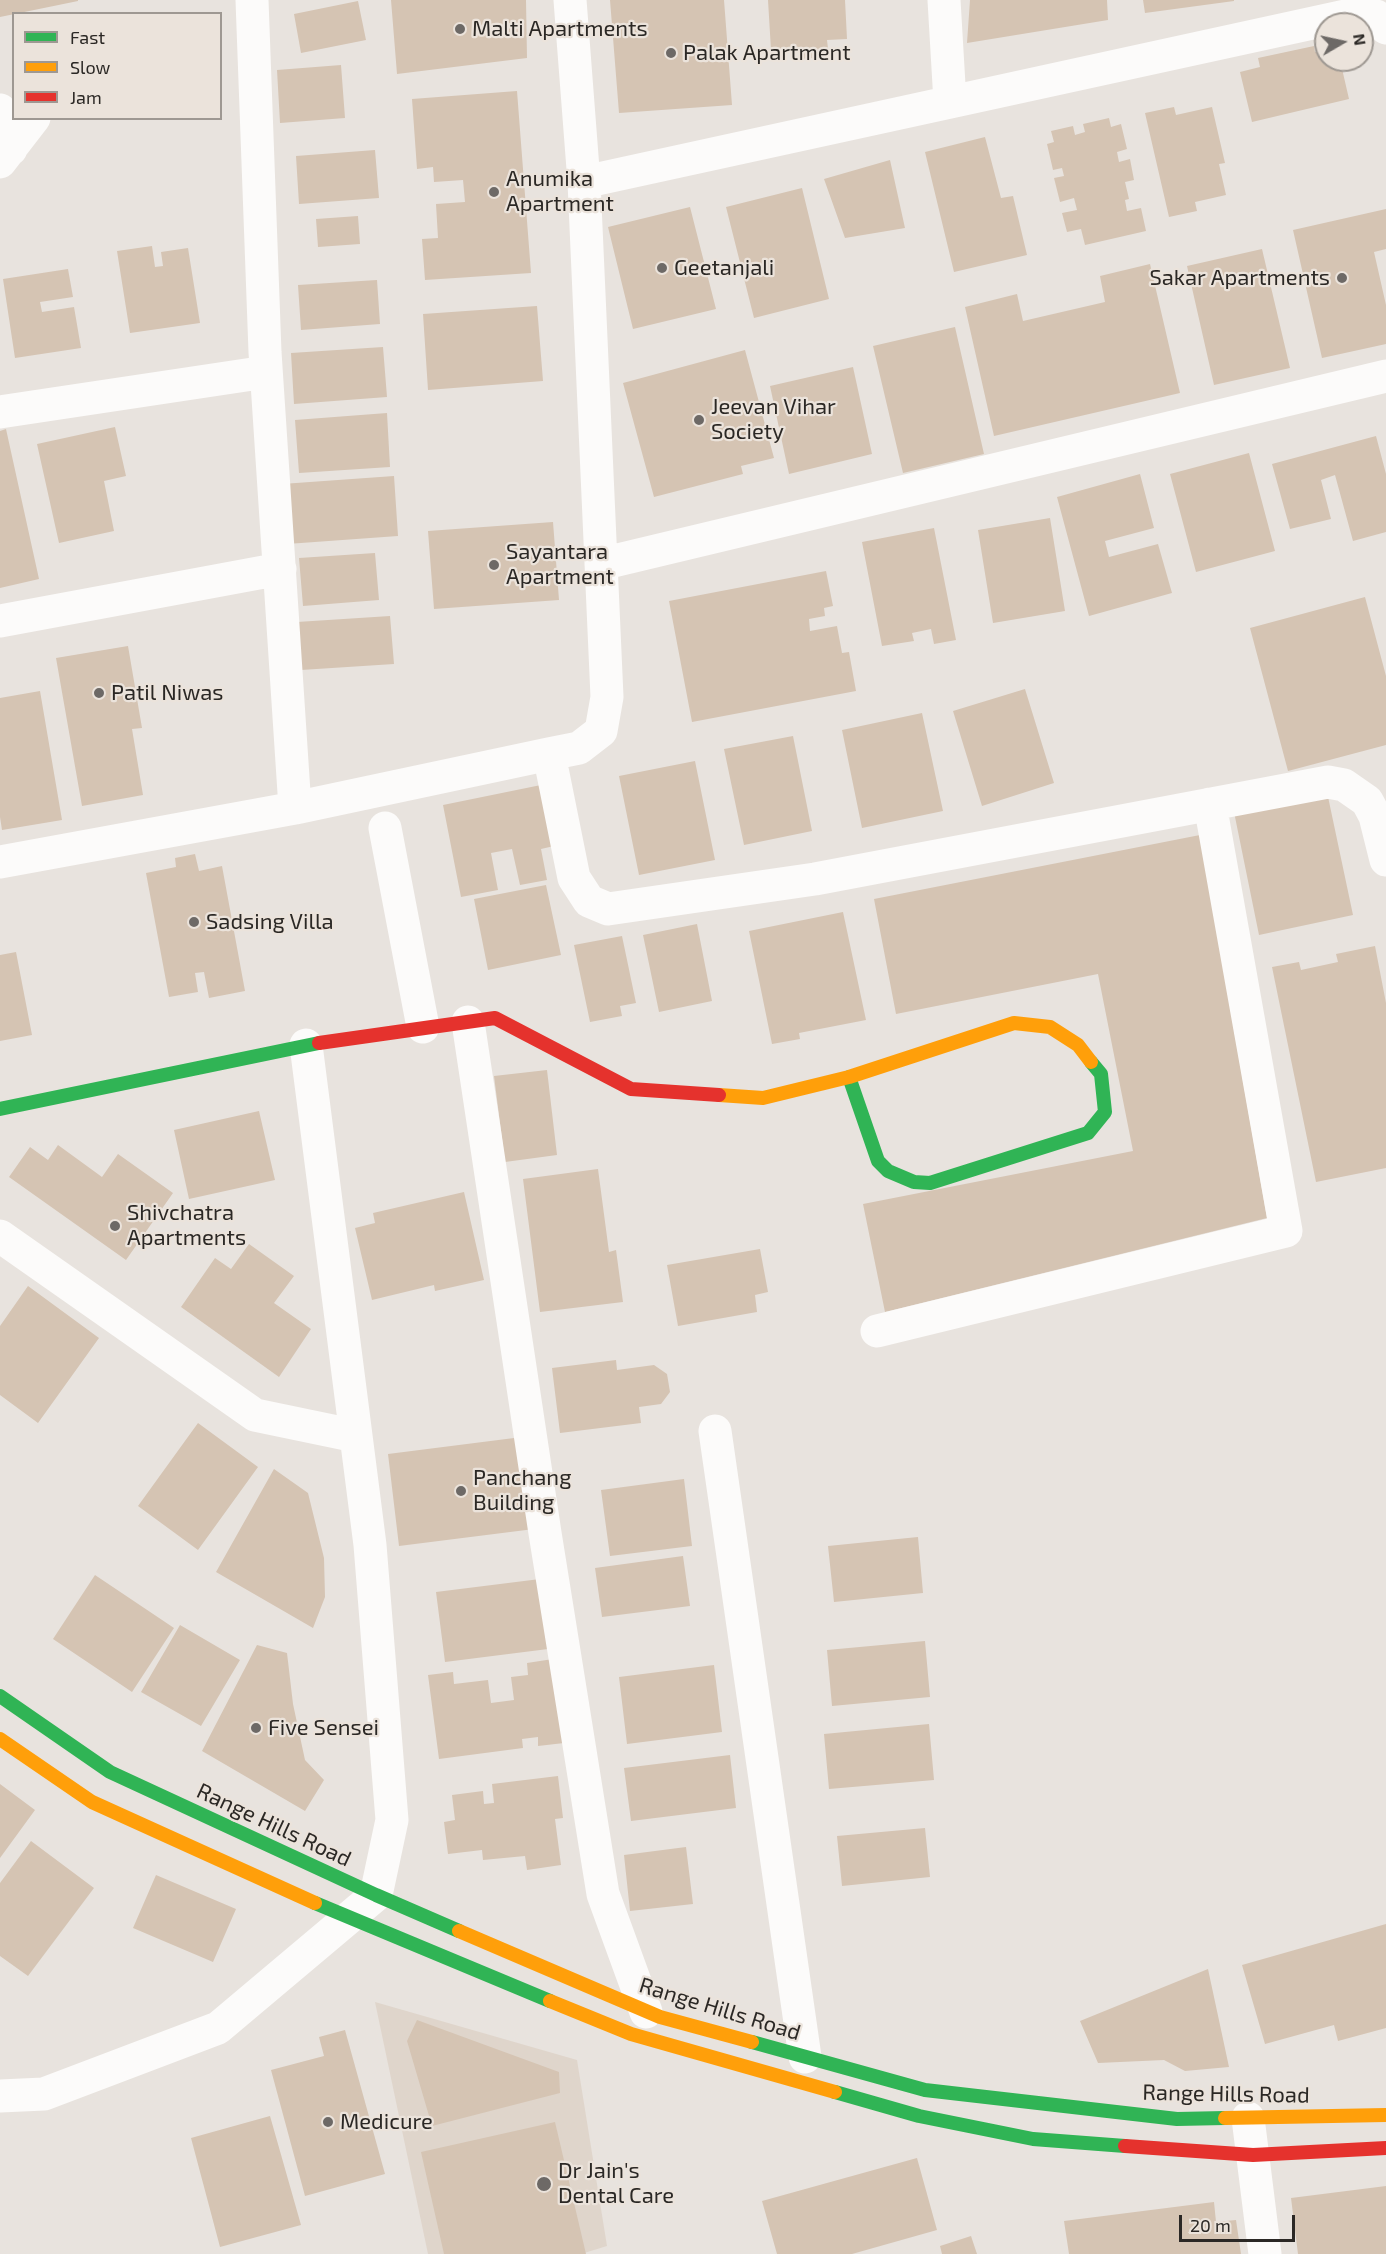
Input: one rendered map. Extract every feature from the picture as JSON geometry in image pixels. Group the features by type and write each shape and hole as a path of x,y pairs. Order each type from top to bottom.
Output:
{"main road":[{"path":"0,1109 306,1045 495,1018 631,1089 764,1098 849,1077 1014,1023 1050,1027 1078,1045 1101,1074 1105,1112 1088,1133 930,1183 914,1182 888,1171 878,1161 849,1077"},
{"name":"Range Hills Road","path":"0,1696 110,1772 376,1895 660,2017 925,2090 1177,2119 1386,2115"},
{"path":"0,1739 92,1802 348,1918 631,2034 919,2116 1033,2139 1253,2155 1386,2148"}],"street":[{"path":"252,0 266,372 295,808"},
{"path":"0,862 295,808 549,754 579,747 601,731 607,697 584,182 570,0"},
{"path":"944,0 950,102"},
{"path":"584,182 1359,14 1376,16 1386,28"},
{"path":"0,110 6,156"},
{"path":"6,156 33,120"},
{"path":"0,412 266,372"},
{"path":"601,564 1386,376"},
{"path":"0,621 280,569"},
{"path":"549,754 573,878 589,901 608,909 815,879 1328,782 1344,785 1367,801 1375,816 1386,860"},
{"path":"877,1331 1286,1231 1210,804"},
{"path":"385,828 423,1027"},
{"path":"468,1022 547,1545 603,1894 646,2012"},
{"path":"0,2096 44,2094 218,2028 376,1895 392,1820 370,1545 306,1045"},
{"path":"0,1236 255,1415 356,1437"},
{"path":"715,1431 805,2057"},
{"path":"1248,2118 1265,2254"}],"shaded area":[{"path":"375,2002 577,2060 607,2246 581,2254 428,2254"}],"building":[{"path":"0,0 78,0 24,12 12,12 12,15 0,17"},
{"name":"Malti Apartments","path":"391,0 526,0 527,58 397,74"},
{"name":"Palak Apartment","path":"610,0 724,0 732,105 619,113"},
{"path":"768,0 845,0 847,39 827,40 829,57 798,59 798,48 771,50"},
{"path":"970,0 1107,0 1108,20 967,43"},
{"path":"1143,0 1234,0 1234,1 1145,13"},
{"path":"358,1 366,40 301,53 294,14"},
{"path":"1314,46 1314,72 1343,72 1349,99 1252,122 1240,72 1260,67 1258,58"},
{"path":"341,65 345,118 280,123 277,70"},
{"name":"Anumika Apartment","path":"517,91 531,273 425,280 422,239 438,238 436,204 465,202 463,180 434,182 433,167 417,169 412,99"},
{"path":"1174,107 1176,115 1212,107 1225,163 1219,164 1226,195 1195,202 1197,211 1169,217 1145,113"},
{"path":"1109,118 1111,127 1121,124 1127,149 1117,152 1119,162 1130,159 1134,180 1125,182 1129,199 1125,200 1127,211 1141,208 1146,231 1085,245 1081,229 1067,232 1062,213 1077,210 1074,198 1060,202 1054,178 1064,176 1062,168 1053,170 1047,144 1054,142 1051,131 1073,126 1075,135 1085,132 1083,124"},
{"path":"985,137 1001,198 1013,196 1027,255 954,272 925,152"},
{"path":"375,150 379,198 299,204 296,156"},
{"path":"890,160 905,228 845,238 824,179"},
{"path":"802,188 829,299 754,318 726,207"},
{"name":"Geetanjali","path":"690,207 716,309 633,329 608,227"},
{"name":"Sakar Apartments","path":"1386,209 1386,249 1374,252 1386,305 1386,344 1322,358 1293,230"},
{"path":"358,216 360,244 318,247 316,219"},
{"path":"152,246 155,267 163,266 161,252 188,248 200,323 130,333 117,251"},
{"path":"1262,249 1290,368 1214,385 1187,266"},
{"path":"1150,264 1180,393 994,436 965,307 1017,294 1023,321 1105,302 1100,276"},
{"path":"68,269 73,297 40,302 42,312 74,307 81,348 15,358 3,279"},
{"path":"377,280 380,324 301,330 298,285"},
{"path":"537,306 543,381 428,390 423,314"},
{"path":"955,327 984,454 903,473 873,346"},
{"path":"383,347 387,397 294,404 291,353"},
{"name":"Jeevan Vihar Society","path":"745,350 774,458 741,466 743,474 654,497 623,383"},
{"path":"853,367 872,454 789,474 770,386"},
{"path":"387,413 390,467 299,473 295,420"},
{"path":"115,427 126,476 104,481 114,531 59,543 37,444"},
{"path":"6,429 39,579 0,588 0,431"},
{"path":"1376,436 1386,474 1386,532 1353,541 1335,475 1321,480 1331,519 1290,529 1272,464"},
{"path":"1249,453 1275,551 1196,572 1170,474"},
{"path":"1140,474 1154,528 1105,541 1109,557 1158,544 1172,593 1089,616 1057,497"},
{"path":"394,476 398,536 287,544 282,484"},
{"path":"1050,518 1065,611 993,623 978,530"},
{"name":"Sayantara Apartment","path":"553,522 559,600 434,609 428,531"},
{"path":"934,528 956,640 934,644 931,629 912,633 914,641 882,646 862,542"},
{"path":"375,553 379,600 303,606 299,558"},
{"path":"826,571 833,606 824,608 825,616 809,619 810,631 837,626 842,653 849,652 856,691 692,722 669,601"},
{"path":"1365,597 1386,676 1386,745 1288,771 1250,628"},
{"path":"390,616 394,664 301,670 297,622"},
{"name":"Patil Niwas","path":"128,646 142,728 132,729 143,795 82,806 56,658"},
{"path":"1025,689 1054,783 982,806 953,711"},
{"path":"40,691 62,820 2,830 0,817 0,698"},
{"path":"922,713 943,811 862,828 842,730"},
{"path":"793,736 812,831 744,845 724,749"},
{"path":"695,761 715,860 639,875 619,776"},
{"path":"541,785 554,846 541,849 547,880 520,885 512,849 491,853 498,890 461,897 443,805"},
{"path":"1327,792 1353,915 1259,935 1234,812"},
{"path":"1200,835 1267,1218 885,1312 863,1204 1133,1151 1098,974 896,1014 874,899"},
{"name":"Sadsing Villa","path":"195,854 199,871 222,866 245,991 209,998 204,972 195,973 198,992 169,997 146,873 176,867 175,858"},
{"path":"546,885 561,955 488,970 474,899"},
{"path":"843,912 866,1020 799,1033 800,1039 772,1044 749,931"},
{"path":"697,924 712,1001 659,1012 643,935"},
{"path":"622,936 636,1003 620,1006 622,1016 590,1022 574,945"},
{"path":"1375,946 1386,1003 1386,1168 1316,1182 1272,967 1299,962 1301,970 1338,962 1336,954"},
{"path":"16,952 32,1035 0,1041 0,955"},
{"path":"547,1070 557,1155 505,1162 494,1076"},
{"path":"259,1111 275,1180 189,1199 174,1130"},
{"name":"Shivchatra Apartments","path":"58,1145 102,1177 118,1154 173,1193 126,1260 9,1177 30,1147 48,1160"},
{"path":"598,1169 609,1252 616,1250 623,1302 540,1312 523,1179"},
{"path":"464,1192 484,1280 435,1291 434,1285 372,1300 355,1228 375,1223 373,1213"},
{"path":"249,1244 294,1276 274,1303 311,1329 279,1377 181,1307 215,1258 231,1269"},
{"path":"760,1249 768,1292 755,1295 757,1312 678,1326 667,1265"},
{"path":"28,1286 99,1338 38,1423 0,1395 0,1326"},
{"path":"616,1360 617,1370 654,1365 667,1374 670,1392 661,1404 639,1407 641,1423 560,1433 552,1368"},
{"path":"198,1423 258,1467 198,1550 138,1506"},
{"name":"Panchang Building","path":"522,1437 534,1529 399,1546 388,1454"},
{"path":"274,1469 308,1493 324,1558 325,1597 313,1628 216,1572"},
{"path":"684,1479 692,1546 610,1556 601,1490"},
{"path":"918,1537 923,1593 834,1602 828,1546"},
{"path":"683,1556 690,1606 602,1617 595,1568"},
{"path":"95,1575 174,1628 132,1692 53,1639"},
{"path":"548,1578 556,1648 445,1662 436,1592"},
{"path":"180,1625 240,1660 201,1726 141,1692"},
{"path":"925,1641 930,1697 832,1706 827,1650"},
{"name":"Five Sensei","path":"257,1645 287,1653 293,1704 305,1760 324,1780 305,1811 202,1751"},
{"path":"553,1659 564,1743 538,1746 538,1737 522,1739 523,1748 439,1759 428,1675 453,1672 454,1684 488,1680 491,1703 514,1700 511,1677 528,1675 527,1663"},
{"path":"714,1665 722,1732 627,1744 619,1677"},
{"path":"929,1724 934,1780 829,1789 824,1734"},
{"path":"730,1755 736,1808 631,1821 624,1768"},
{"path":"558,1776 563,1818 555,1819 561,1865 527,1870 525,1856 483,1860 482,1850 448,1854 444,1822 455,1820 452,1795 483,1791 484,1804 494,1803 492,1784"},
{"path":"0,1784 35,1810 0,1858"},
{"path":"925,1828 930,1877 842,1886 837,1836"},
{"path":"31,1841 94,1888 28,1976 0,1956 0,1883"},
{"path":"686,1847 693,1904 630,1911 624,1855"},
{"path":"156,1875 236,1909 213,1962 133,1928"},
{"path":"1386,1924 1386,2028 1338,2041 1334,2025 1265,2044 1242,1965"},
{"path":"1208,1969 1229,2067 1185,2071 1164,2060 1098,2063 1080,2021"},
{"path":"417,2020 559,2072 560,2093 432,2126 407,2041"},
{"name":"Medicure","path":"345,2030 385,2174 305,2196 271,2070 324,2056 319,2037"},
{"path":"270,2116 301,2225 220,2247 191,2138"},
{"path":"555,2122 586,2254 444,2254 421,2152"},
{"path":"917,2158 937,2230 852,2254 777,2254 762,2201"},
{"path":"1386,2186 1386,2254 1298,2254 1291,2198"},
{"path":"1214,2202 1216,2222 1236,2220 1241,2254 1069,2254 1064,2221"},
{"path":"971,2236 977,2254 942,2254 940,2246"}],"traffic: fast":[{"path":"0,1109 319,1043"},
{"path":"849,1077 878,1161 888,1171 914,1182 930,1183 1088,1133 1105,1112 1101,1074 1091,1062"},
{"path":"0,1696 110,1772 459,1931"},
{"path":"315,1903 550,2001"},
{"path":"752,2042 925,2090 1177,2119 1225,2118"},
{"path":"835,2092 919,2116 1033,2139 1125,2146"}],"traffic: slow":[{"path":"719,1095 763,1098 849,1077 1014,1023 1050,1027 1078,1045 1091,1062"},
{"path":"0,1739 92,1802 315,1903"},
{"path":"459,1931 660,2017 752,2042"},
{"path":"550,2001 631,2034 835,2092"},
{"path":"1225,2118 1386,2115"}],"traffic: jam":[{"path":"319,1043 495,1018 631,1089 719,1095"},
{"path":"1125,2146 1253,2155 1386,2148"}],"place":[{"name":"Malti Apartments","path":"460,29"},
{"name":"Palak Apartment","path":"671,53"},
{"name":"Anumika Apartment","path":"494,192"},
{"name":"Geetanjali","path":"662,268"},
{"name":"Sakar Apartments","path":"1342,278"},
{"name":"Jeevan Vihar Society","path":"699,420"},
{"name":"Sayantara Apartment","path":"494,565"},
{"name":"Patil Niwas","path":"99,693"},
{"name":"Sadsing Villa","path":"194,922"},
{"name":"Shivchatra Apartments","path":"115,1226"},
{"name":"Panchang Building","path":"461,1491"},
{"name":"Five Sensei","path":"256,1728"},
{"name":"Medicure","path":"328,2122"},
{"name":"Dr Jain's Dental Care","path":"544,2184"}]}
